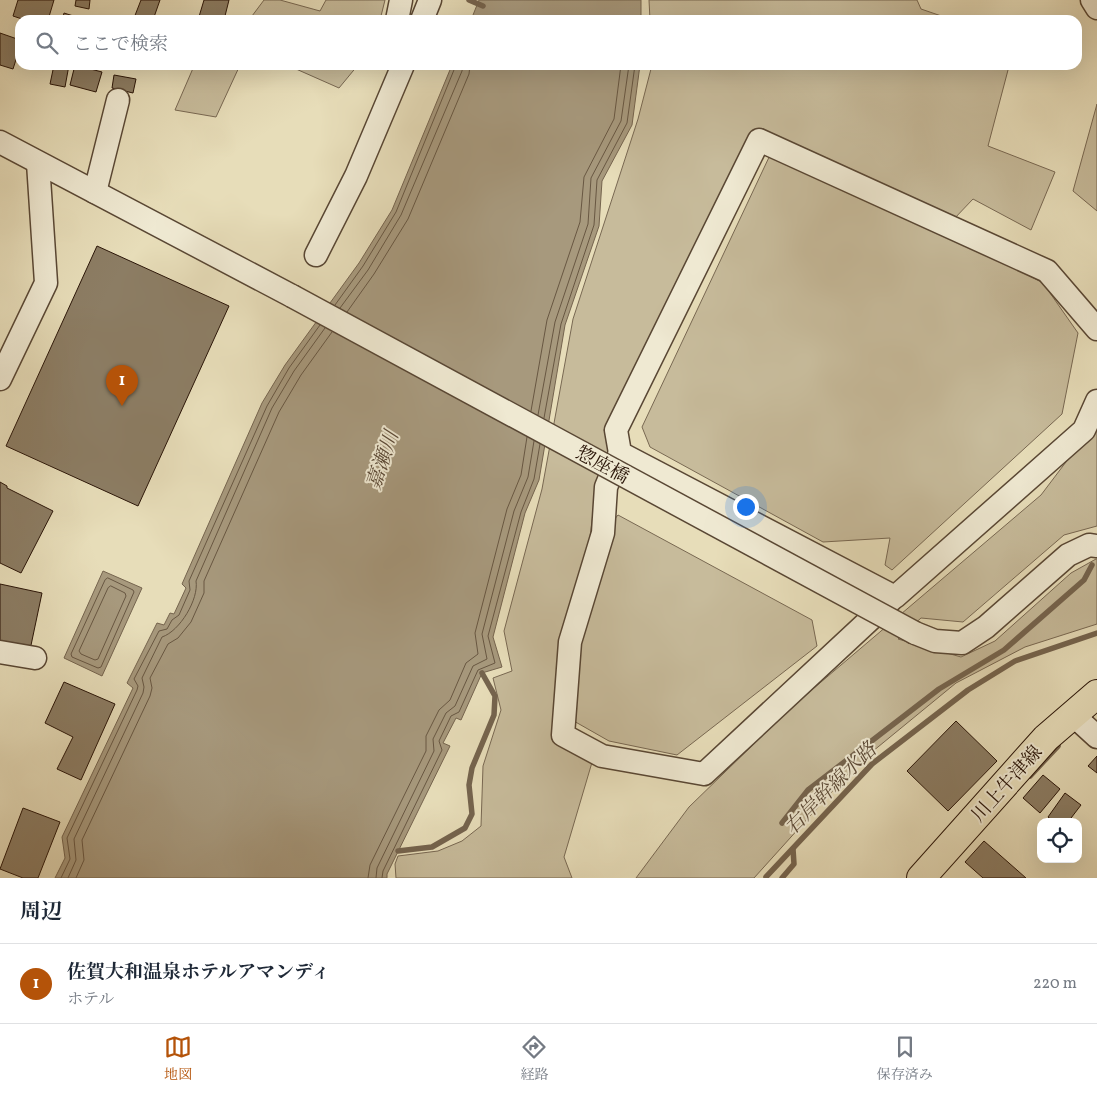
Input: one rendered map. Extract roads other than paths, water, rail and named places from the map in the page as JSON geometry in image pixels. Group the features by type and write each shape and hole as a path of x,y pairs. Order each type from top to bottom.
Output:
{"main road":[{"name":"川上牛津線","path":"921,878 1046,738 1097,694"}],"street":[{"path":"398,15 401,0"},
{"path":"424,15 430,0"},
{"path":"1092,0 1097,8"},
{"path":"386,70 380,90 387,103"},
{"path":"316,255 356,176 401,70"},
{"path":"94,192 118,100"},
{"path":"1097,329 1046,272 759,140 616,430 620,452 606,487 603,533 570,642 563,735 602,756 704,774 895,597 1084,430 1097,401"},
{"name":"惣座橋","path":"0,142 292,296 915,633 935,641 962,643 986,627 1068,555 1089,545 1097,546"},
{"path":"0,379 46,283 38,163"},
{"path":"620,452 895,597"},
{"path":"0,652 35,658"},
{"path":"1073,715 1097,737"}],"water":[{"path":"479,0 641,0 641,15 473,15"},
{"name":"嘉瀬川","path":"450,70 639,70 632,125 602,181 599,226 565,325 539,480 525,513 493,637 502,667 482,673 461,720 456,718 443,743 450,746 387,874 387,878 55,878 65,858 62,837 133,688 127,683 157,623 164,625 170,613 174,614 186,588 182,584 262,403 285,365 359,263 392,210"},
{"path":"103,571 142,588 102,676 64,658"}],"waterway":[{"path":"469,0 483,6"},
{"path":"782,823 808,790 939,689 1004,650 1084,580 1092,565"},
{"name":"右岸幹線水路","path":"766,877 872,764 968,690 1015,661 1097,633"},
{"path":"398,851 432,847 465,828 472,814 469,785 472,768 494,715 495,696 482,673"},
{"path":"1030,776 1058,746"},
{"path":"782,878 794,864 793,849"}],"place":[{"name":"佐賀大和温泉ホテルアマンディ","path":"122,406"}]}
